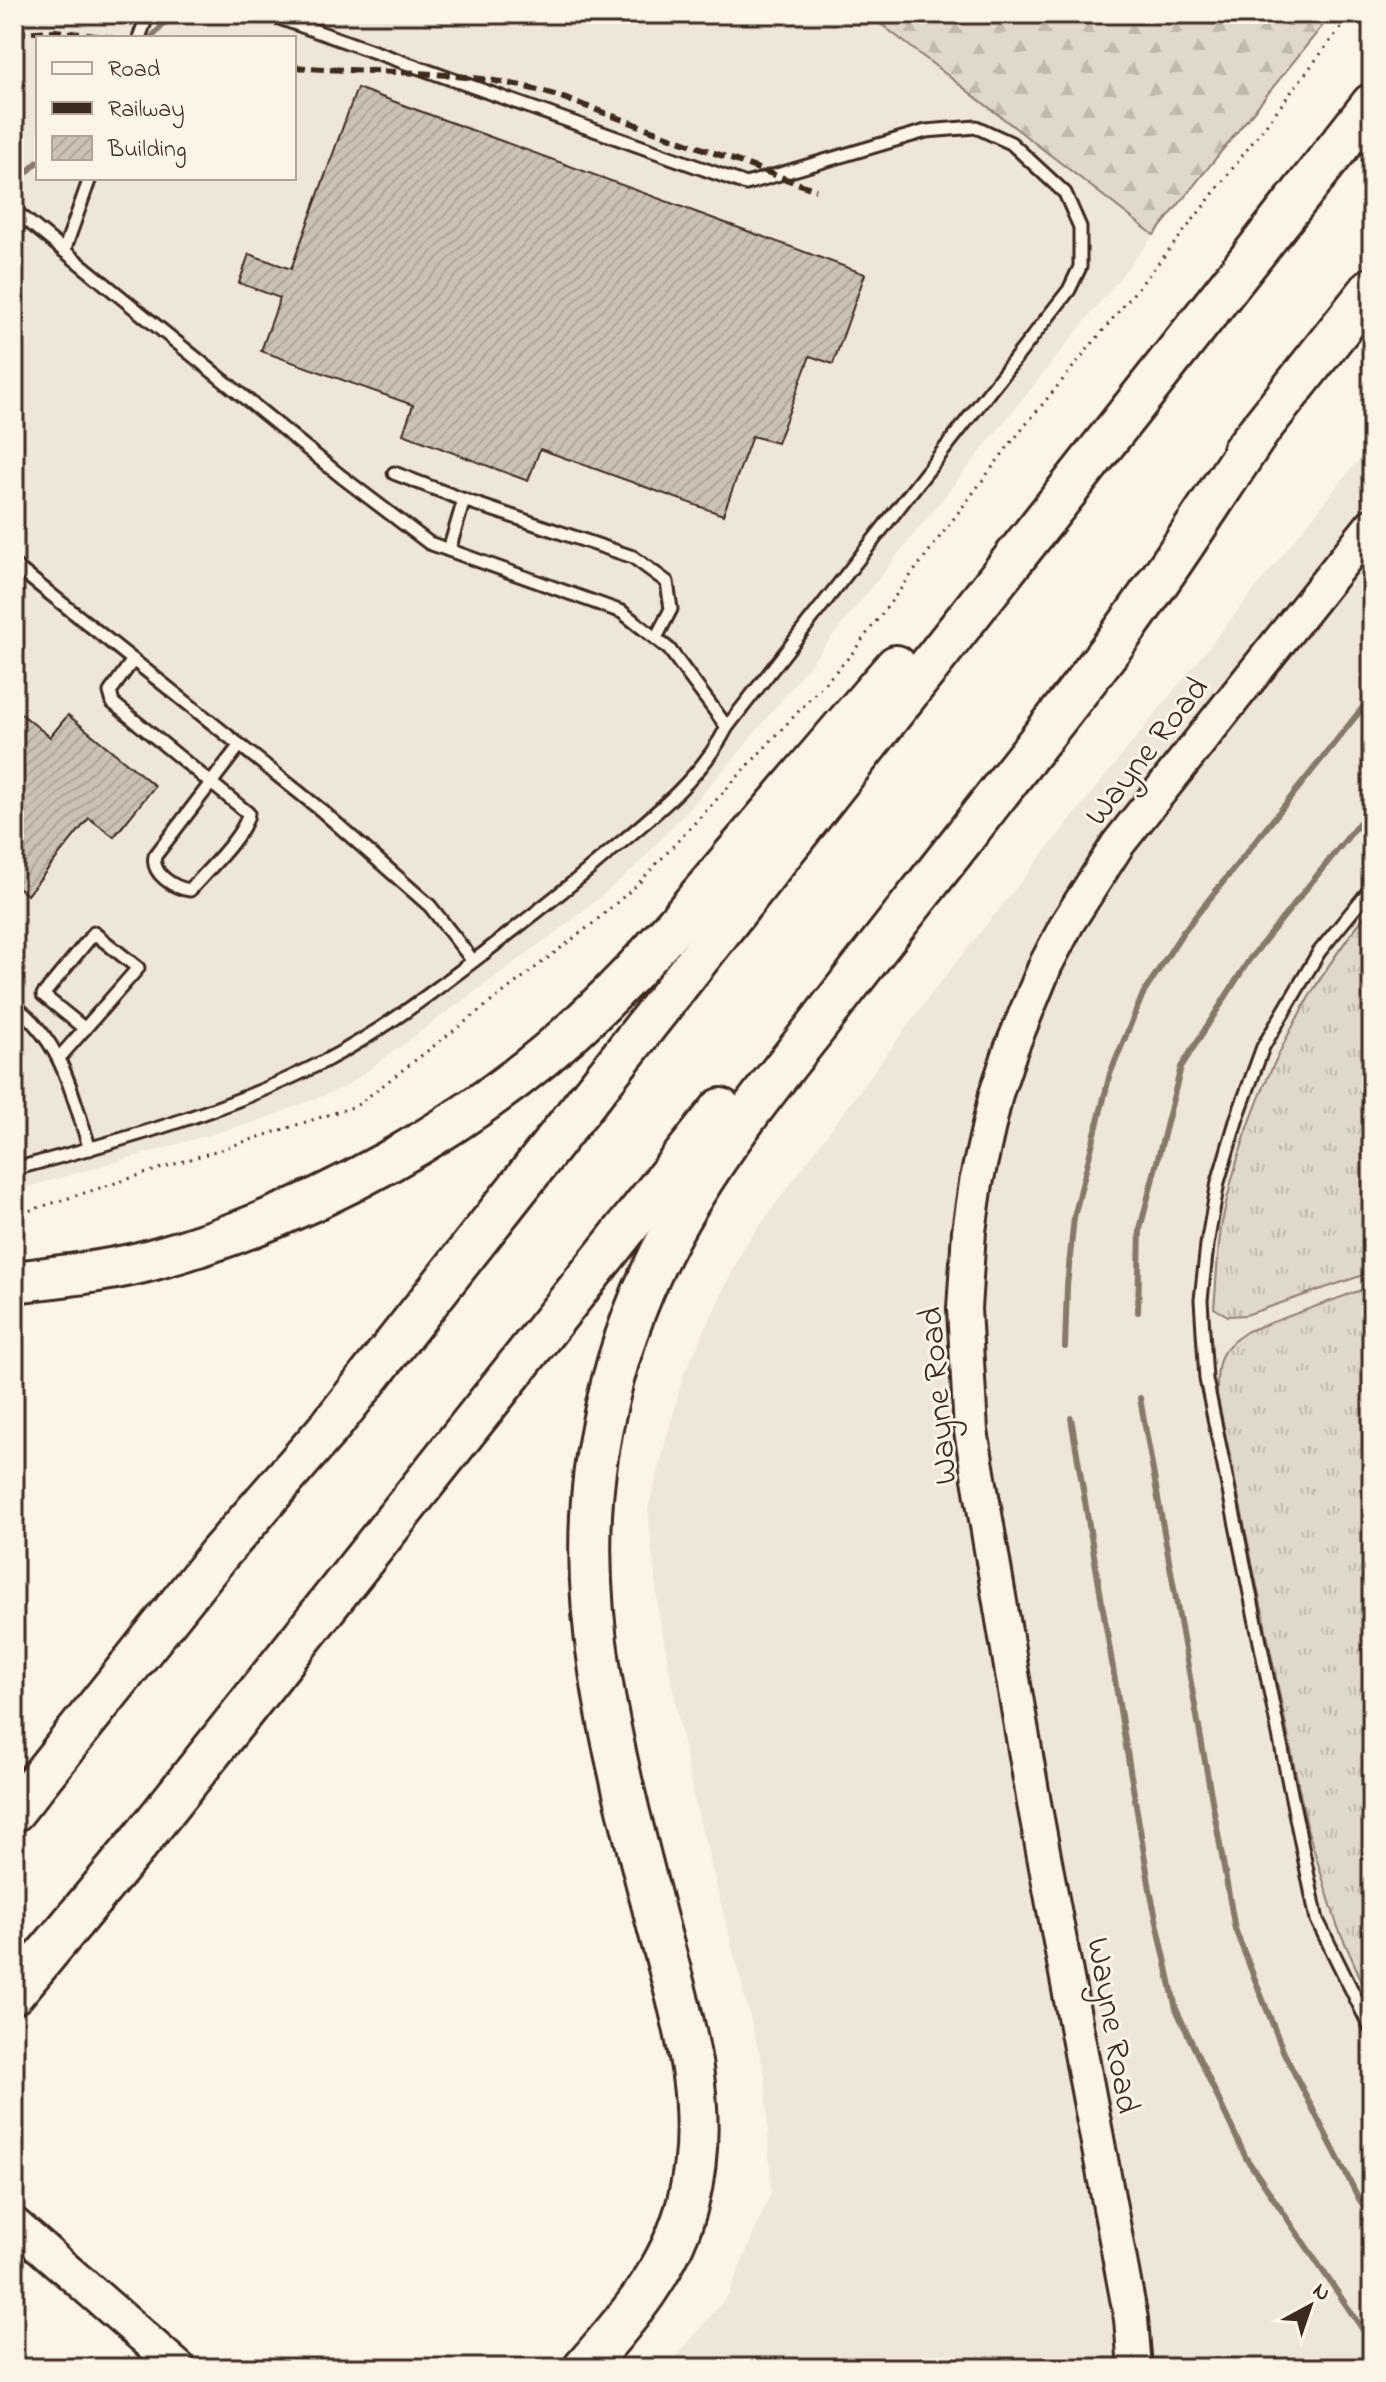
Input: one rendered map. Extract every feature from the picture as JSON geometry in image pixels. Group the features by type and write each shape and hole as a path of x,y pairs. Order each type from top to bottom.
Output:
{"highway":[{"path":"14,1811 219,1554 332,1424 1372,104"},
{"path":"14,1993 142,1839 1372,288"},
{"path":"14,1282 149,1260 261,1224 370,1171 455,1121 516,1077 592,1013 651,953 973,575 1164,369"},
{"path":"584,2368 655,2281 687,2205 698,2139 695,2080 623,1791 603,1691 592,1610 589,1533 597,1456 618,1360 653,1268 700,1183 763,1094 1120,636 1259,431"},
{"path":"14,2025 142,1839"}],"main road":[{"name":"Wayne Road","path":"1135,2368 1131,2319 1034,1803 971,1431 964,1309 969,1231 976,1183 996,1094 1027,1006 1068,922 1135,821 1372,525"},
{"path":"14,2224 179,2368"}],"lane":[{"path":"140,36 148,14"},
{"path":"14,1169 90,1149 226,1106 325,1061 411,1009 572,884 668,803 718,745 727,727 1069,290 1080,267 1080,227 1065,193 1011,143 976,127 926,131 746,184 268,14"},
{"path":"64,251 89,180"},
{"path":"14,210 342,477 429,543 622,612 669,649 727,727"},
{"path":"394,473 633,557 667,582 671,609 656,638"},
{"path":"449,550 464,500"},
{"path":"14,565 321,810 430,906 473,961"},
{"path":"133,660 110,692 113,703 211,783 248,813 249,818 239,833 190,890 181,889 157,872 153,863 155,856 211,783 240,745"},
{"path":"1372,887 1319,952 1263,1047 1218,1182 1201,1300 1206,1379 1317,1920 1372,2031"},
{"path":"59,1058 85,1029 138,968 94,933 43,995 85,1029"},
{"path":"14,1005 45,1034 59,1058 90,1149"}],"shaded area":[{"path":"14,14 376,14 387,17 389,14 868,14 1154,235 738,754 636,867 571,921 345,1087 258,1121 14,1191"},
{"path":"1372,443 1372,2368 667,2368 729,2294 771,2192 765,2075 693,1795 659,1615 648,1509 683,1376 744,1247 931,994"}],"green space":[{"path":"868,14 1332,14 1154,235"},
{"path":"1372,907 1372,1272 1246,1315 1228,1316 1214,1308 1218,1254 1222,1223 1244,1138 1298,1016 1345,941"},
{"path":"1372,1286 1372,2004 1337,1925 1308,1831 1217,1394 1221,1356 1238,1337"}],"building":[{"path":"357,88 865,274 833,364 810,356 777,443 752,436 723,515 540,449 528,481 403,434 413,405 261,351 280,298 239,283 249,254 291,269"},
{"path":"14,708 50,737 68,715 155,786 114,837 89,818 27,895 14,884"}],"waterway":[{"path":"153,36 173,14"},
{"path":"14,176 26,173 36,164"},
{"path":"1065,1347 1074,1217 1110,1074 1143,994 1183,932 1372,696"},
{"path":"1138,1312 1140,1229 1181,1067 1249,960 1372,807"},
{"path":"1140,1398 1235,1929 1284,2053 1359,2199 1372,2217"},
{"path":"1071,1418 1151,1895 1176,2009 1246,2158 1372,2343"}],"railway":[{"path":"14,33 55,31 96,36"},
{"path":"296,67 460,76 526,87 816,190"}]}
